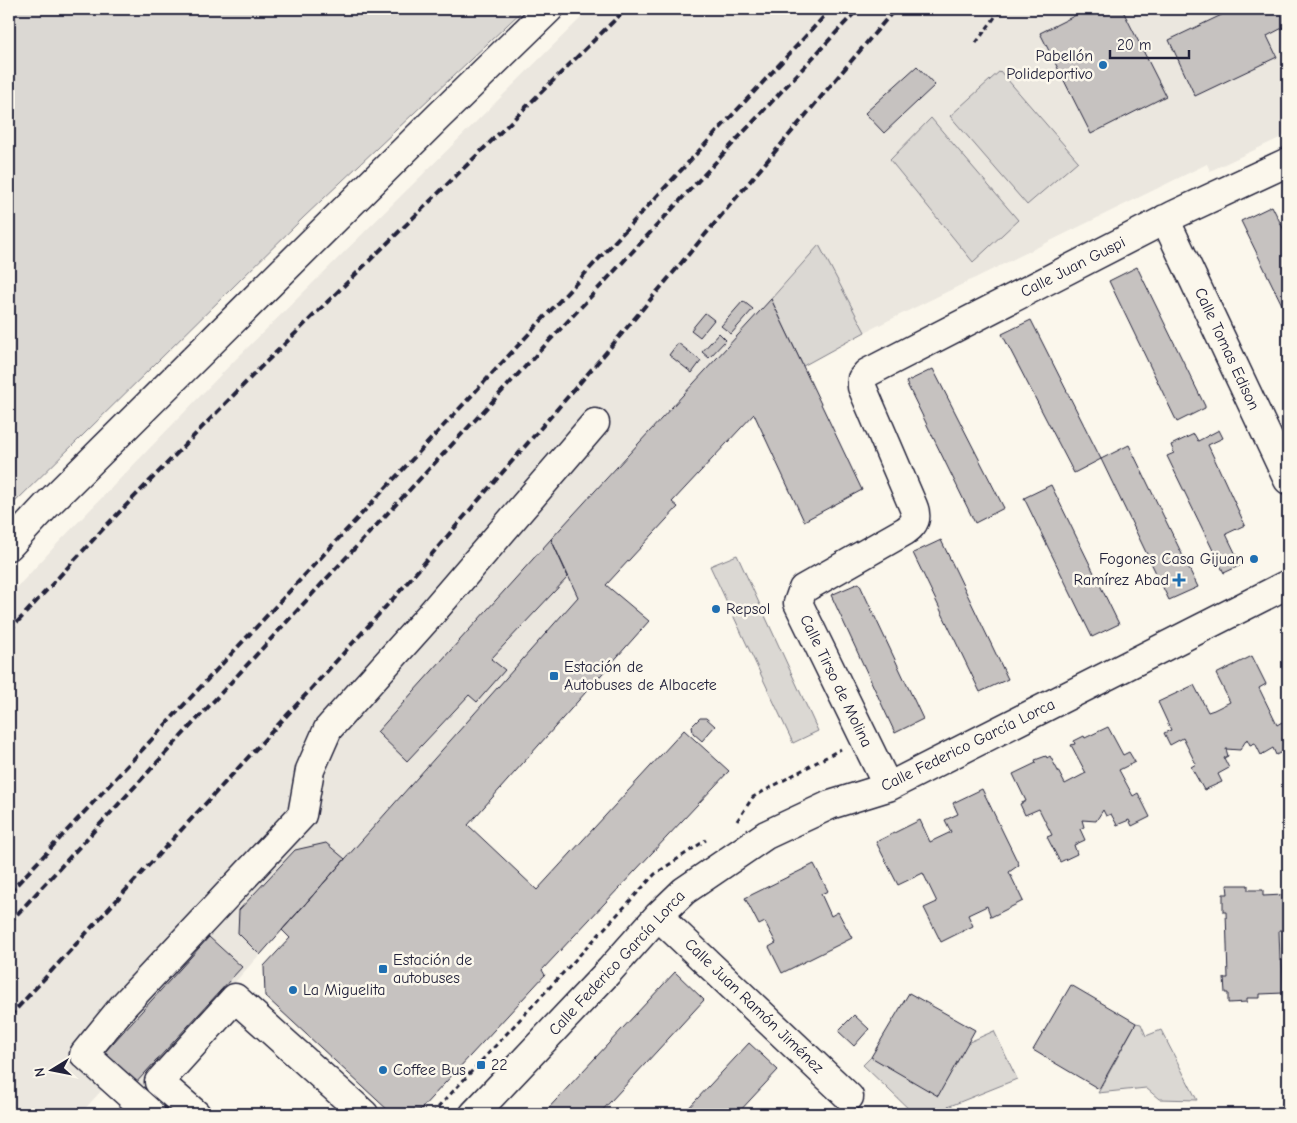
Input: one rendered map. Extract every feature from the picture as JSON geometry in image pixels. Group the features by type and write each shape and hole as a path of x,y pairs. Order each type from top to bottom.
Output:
{"street":[{"path":"9,546 46,506 549,9"},
{"name":"Calle Juan Guspi","path":"862,379 867,373 1165,219 1288,162"},
{"name":"Calle Tomas Edison","path":"1165,219 1288,480"},
{"name":"Calle Tirso de Molina","path":"862,379 862,387 916,513 916,520 905,531 803,589 798,603 888,787"},
{"path":"151,1114 84,1054 124,1004 302,815 310,770 328,729 431,614 595,423"},
{"name":"Calle Federico García Lorca","path":"474,1114 610,970 658,916 684,891 766,835 830,805 888,787 1288,584"},
{"name":"Calle Juan Ramón Jiménez","path":"658,916 849,1097"},
{"path":"196,1114 160,1082 235,998 364,1114"}],"path":[{"path":"976,43 1001,9"}],"shaded area":[{"path":"9,9 524,9 304,217 9,508"},
{"path":"590,9 1288,9 1288,134 1210,171 1207,164 865,332 819,246 551,539 578,597 122,1109 102,1090 80,1114 9,1114 9,596 234,361"},
{"path":"1000,71 1078,161 1027,205 950,116"},
{"path":"931,118 1018,220 973,262 890,160"},
{"path":"819,245 865,332 803,366 771,299"},
{"path":"737,555 818,731 793,743 710,566"},
{"path":"1136,1023 1141,1024 1146,1036 1161,1030 1197,1100 1159,1099 1146,1088 1098,1093"},
{"path":"994,1031 1017,1079 930,1114 914,1114 863,1065 871,1057 967,1043"}],"building":[{"name":"Pabellón Polideportivo","path":"1088,9 1122,9 1166,96 1091,134 1040,33"},
{"path":"1234,9 1288,9 1288,25 1267,36 1277,57 1195,96 1169,40"},
{"path":"917,66 935,85 884,133 865,113"},
{"path":"1272,206 1288,238 1288,317 1241,221"},
{"path":"1137,267 1205,406 1205,408 1177,422 1109,281"},
{"name":"Estación de Autobuses de Albacete","path":"771,299 862,490 804,521 754,414 672,502 678,507 606,585 649,621 468,825 537,890 684,730 729,771 542,970 545,975 420,1110 390,1112 265,996 264,966 290,938 282,930 578,597 551,539"},
{"path":"743,301 753,309 731,334 721,326"},
{"path":"705,313 714,320 700,337 691,330"},
{"path":"1031,320 1101,459 1074,473 1002,334"},
{"path":"719,333 726,340 709,358 702,352"},
{"path":"678,343 701,361 692,373 669,355"},
{"path":"933,369 1004,508 975,523 906,382"},
{"path":"1219,430 1223,438 1208,445 1245,525 1226,534 1241,565 1224,573 1167,456 1174,453 1171,445 1194,434 1198,441"},
{"path":"1129,445 1198,587 1169,600 1101,459"},
{"path":"1051,485 1119,624 1092,637 1024,498"},
{"path":"551,539 568,577 491,659 505,670 477,702 469,695 407,761 377,732"},
{"path":"941,540 1008,679 980,692 913,553"},
{"path":"859,583 923,719 895,733 831,595"},
{"path":"1252,656 1266,684 1259,688 1277,725 1282,722 1288,734 1288,749 1276,755 1273,748 1261,755 1255,743 1250,745 1247,739 1240,750 1226,749 1228,756 1224,758 1229,768 1218,774 1222,782 1204,790 1191,767 1196,764 1183,738 1170,745 1164,733 1171,730 1158,702 1194,685 1208,712 1214,710 1230,702 1216,674"},
{"path":"700,718 706,718 715,726 702,741 693,733 692,726"},
{"path":"1108,727 1123,755 1129,752 1135,762 1119,770 1133,796 1138,793 1150,817 1132,826 1129,820 1117,825 1111,814 1106,816 1103,810 1096,821 1082,820 1084,827 1080,829 1085,840 1074,845 1077,854 1060,862 1047,837 1052,835 1039,809 1025,815 1020,804 1026,801 1013,774 1036,763 1035,760 1050,756 1065,784 1086,773 1071,745 1075,744 1074,741"},
{"path":"982,789 1019,865 1009,872 1023,901 991,917 987,906 968,915 973,926 941,942 924,908 937,902 923,873 898,885 876,842 920,820 930,842 951,832 945,820 958,814 953,803"},
{"path":"326,843 345,859 260,955 238,933 239,910 295,850"},
{"path":"814,864 828,891 821,894 831,916 838,912 852,938 782,973 769,947 776,943 765,922 759,925 745,898"},
{"path":"1227,885 1248,885 1248,890 1263,890 1263,896 1283,895 1284,930 1279,930 1284,993 1260,994 1260,998 1247,998 1247,1002 1228,1003 1228,993 1225,993 1224,978 1228,978 1226,912 1223,912 1223,894 1228,894"},
{"path":"209,937 242,967 134,1085 103,1054"},
{"path":"675,972 704,1000 599,1114 543,1114"},
{"path":"1071,985 1136,1023 1099,1089 1033,1050"},
{"path":"909,993 975,1030 938,1096 871,1057"},
{"path":"854,1015 869,1029 854,1046 838,1031"},
{"path":"749,1043 778,1070 737,1114 683,1114"}],"railway":[{"path":"9,631 104,528 259,369 626,9"},
{"path":"9,893 831,9"},
{"path":"9,923 341,563 858,9"},
{"path":"9,1017 400,591 603,356 895,9"}],"place":[{"name":"Pabellón Polideportivo","path":"1103,65"},
{"name":"Fogones Casa Gijuan","path":"1254,559"},
{"name":"Ramírez Abad","path":"1179,580"},
{"name":"Repsol","path":"716,609"},
{"name":"Estación de Autobuses de Albacete","path":"554,676"},
{"name":"Estación de autobuses","path":"383,969"},
{"name":"La Miguelita","path":"293,990"},
{"name":"22","path":"481,1065"},
{"name":"Coffee Bus","path":"383,1070"}]}
